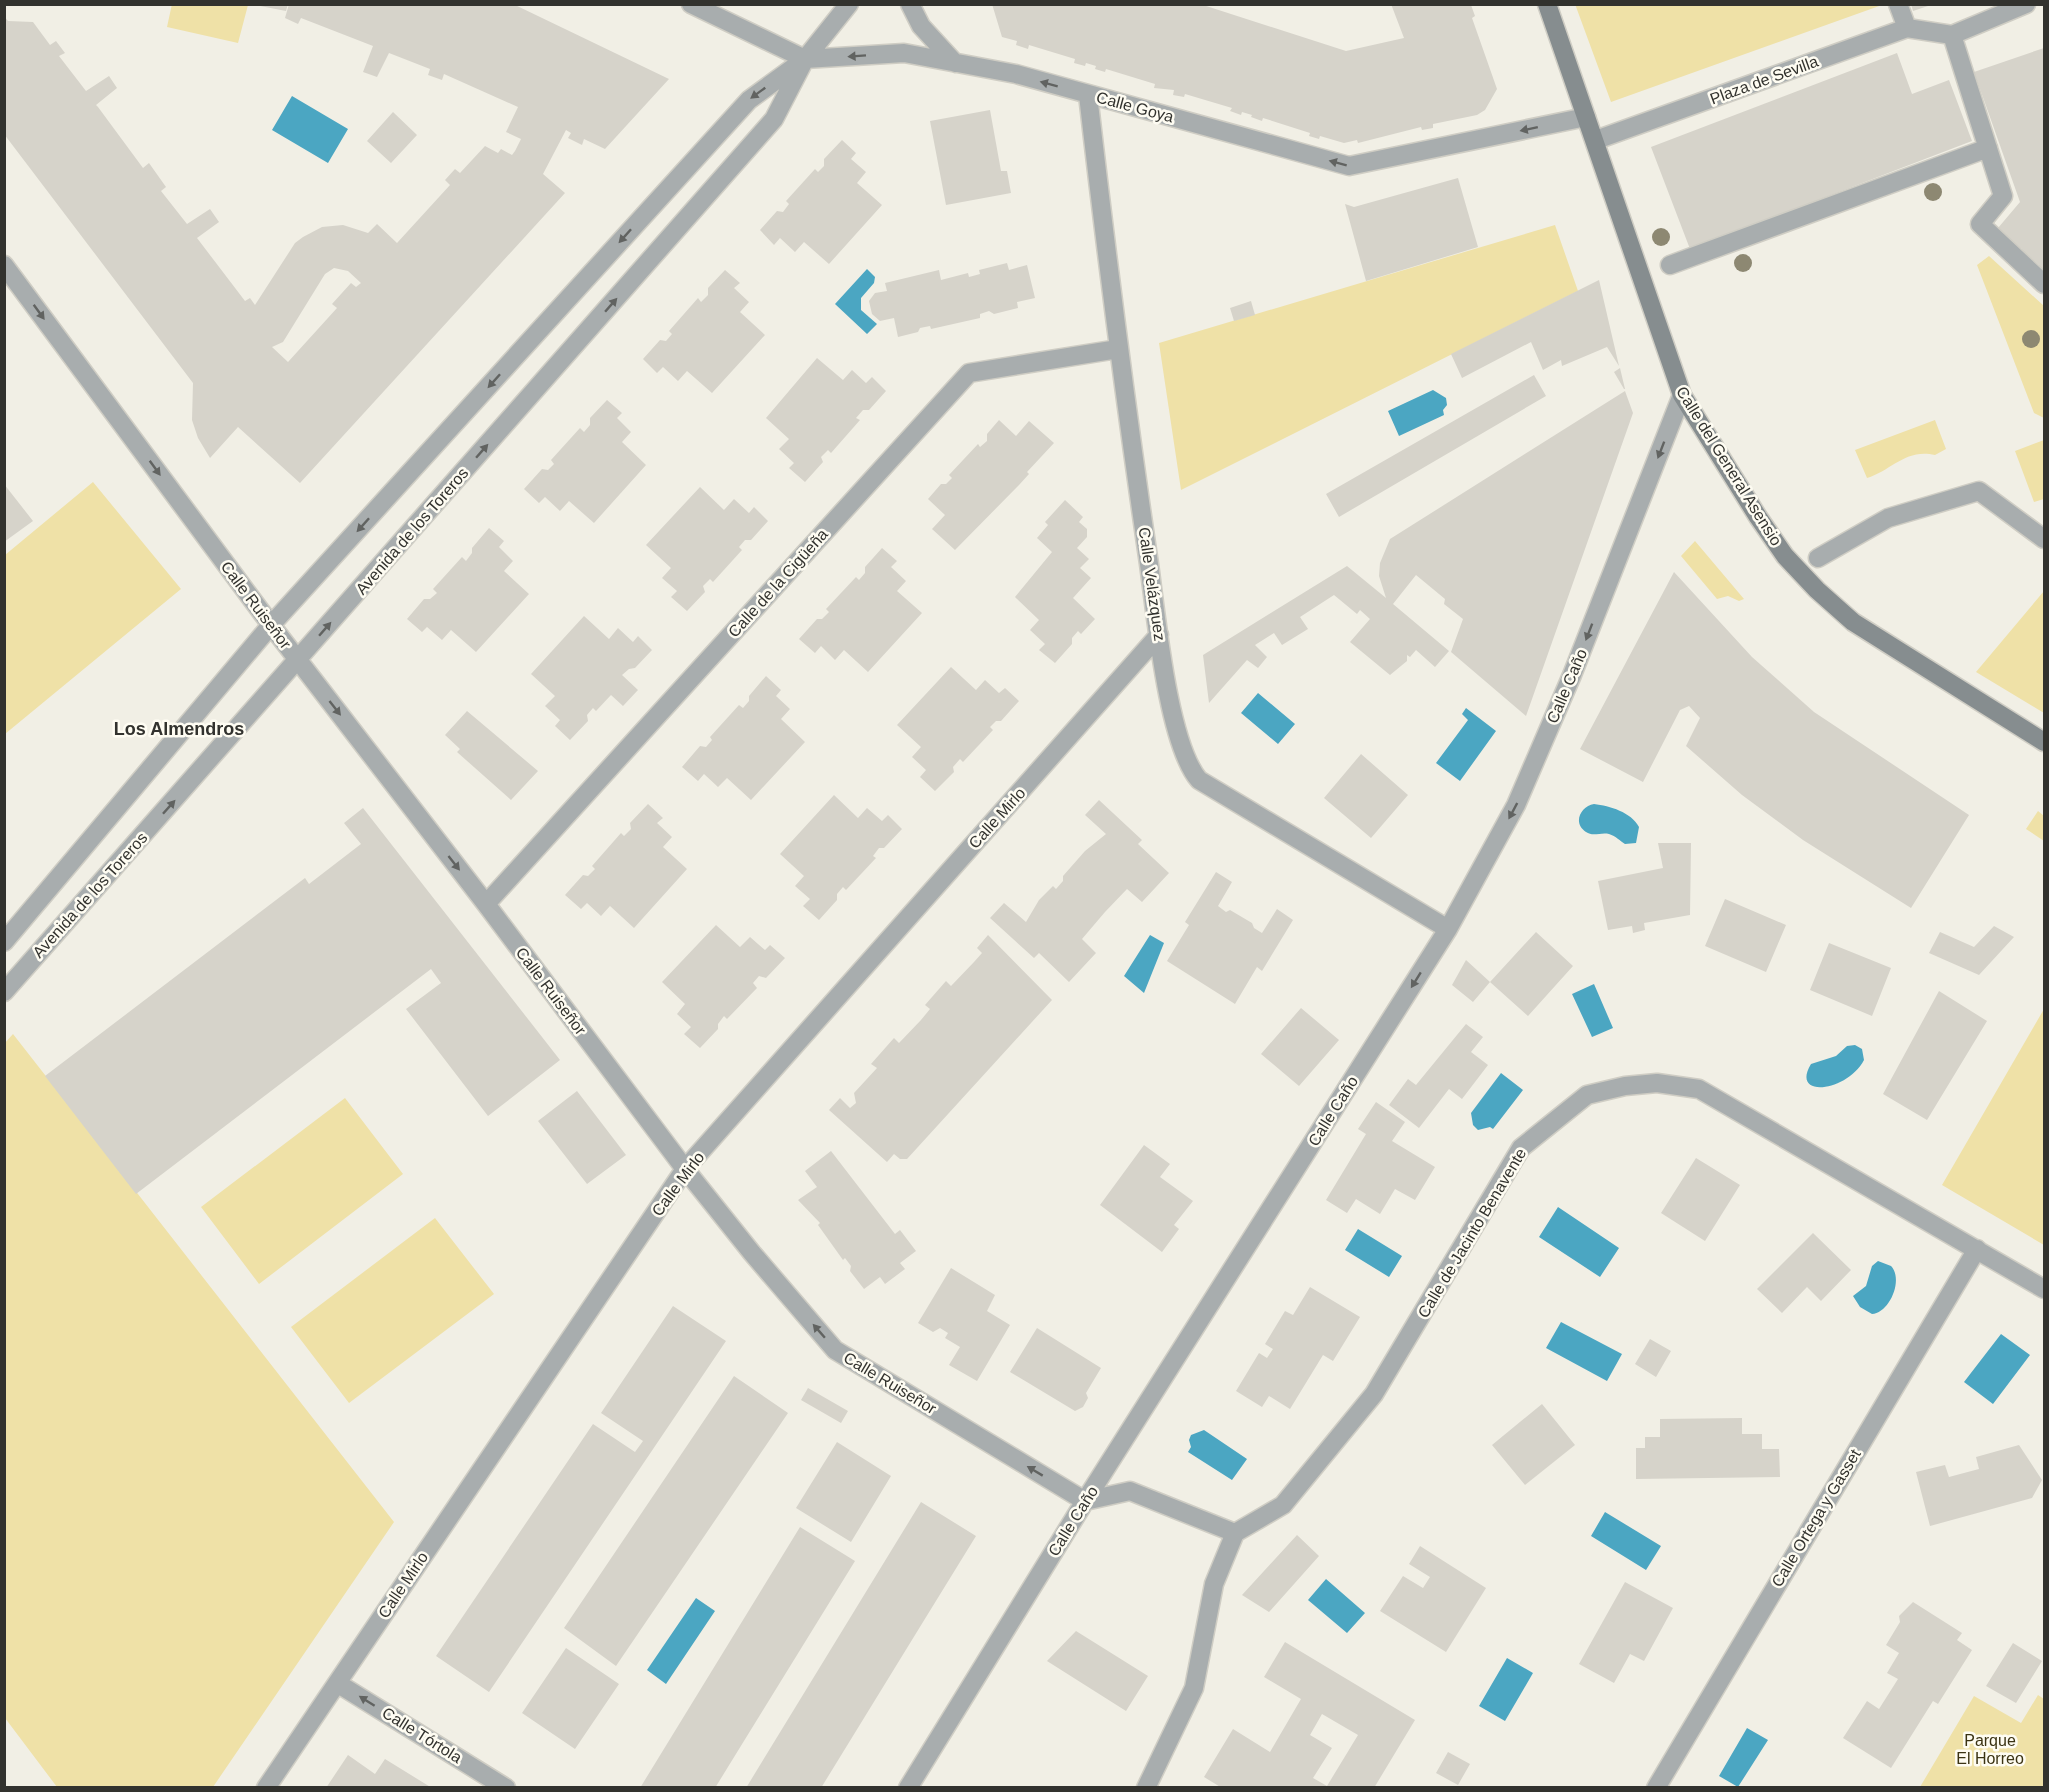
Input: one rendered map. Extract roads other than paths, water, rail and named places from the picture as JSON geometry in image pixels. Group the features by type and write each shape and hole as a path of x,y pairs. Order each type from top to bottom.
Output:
{"main road":[{"name":"Calle del General Asensio","path":"1547,4 1596,140 1682,395 1758,518 1785,556 1817,590 1854,622 2044,742"}],"street":[{"name":"Calle Goya","path":"691,4 805,59 904,53 1016,74 1349,166 1586,117"},
{"name":"Avenida de los Toreros","path":"4,992 774,119 805,59 849,4"},
{"path":"910,4 921,26 955,63"},
{"path":"1898,4 1907,28 1952,35 2026,4"},
{"name":"Plaza de Sevilla","path":"1596,140 1907,28"},
{"path":"1952,35 2003,196 1980,224 2044,284"},
{"name":"Avenida de los Toreros","path":"4,942 271,625 749,100 805,59"},
{"name":"Calle Velázquez","path":"1088,94 1118,349 1159,635 1178,739 1189,768 1199,780 1448,929"},
{"path":"1670,265 1988,148"},
{"name":"Calle Ruiseñor","path":"4,265 271,625 686,1169 752,1253 836,1350 1085,1501"},
{"name":"Calle de la Cigüeña","path":"486,904 969,373 1118,349"},
{"name":"Calle Caño","path":"908,1788 1085,1501 1448,929 1516,805 1572,675 1682,395"},
{"path":"1818,558 1888,518 1979,491 2044,539"},
{"name":"Calle Mirlo","path":"266,1788 686,1169 1159,635"},
{"name":"Calle de Jacinto Benavente","path":"1235,1533 1283,1505 1374,1394 1521,1148 1587,1095 1625,1086 1657,1083 1699,1089 2044,1289"},
{"name":"Calle Ortega y Gasset","path":"1656,1788 1977,1249"},
{"path":"1085,1501 1130,1491 1235,1533 1214,1584 1194,1688 1146,1788"},
{"name":"Calle Tórtola","path":"337,1683 506,1788"}],"water":[{"path":"292,96 348,129 328,163 272,130"},
{"path":"867,269 875,277 874,283 861,298 861,310 877,324 867,334 835,304"},
{"path":"1433,390 1446,398 1447,405 1443,410 1444,415 1399,436 1388,411"},
{"path":"1258,693 1295,724 1278,744 1241,713"},
{"path":"1466,708 1496,731 1460,781 1436,763 1468,720 1462,714"},
{"path":"1594,804 1613,808 1631,817 1639,827 1636,843 1625,844 1611,835 1586,832 1580,824 1580,815 1585,808"},
{"path":"1150,935 1164,943 1144,993 1124,976"},
{"path":"1594,984 1613,1028 1592,1037 1572,994"},
{"path":"1855,1045 1862,1049 1864,1060 1856,1071 1834,1085 1814,1087 1808,1083 1807,1075 1811,1064 1836,1056 1847,1046"},
{"path":"1501,1073 1523,1090 1493,1129 1490,1127 1478,1130 1473,1125 1471,1113"},
{"path":"1558,1207 1619,1248 1600,1277 1539,1237"},
{"path":"1358,1229 1402,1256 1389,1277 1345,1250"},
{"path":"1878,1261 1891,1266 1896,1279 1889,1302 1884,1308 1872,1314 1860,1307 1853,1296 1866,1286 1872,1266"},
{"path":"1561,1322 1622,1354 1607,1381 1546,1348"},
{"path":"2001,1334 2030,1355 1993,1404 1964,1382"},
{"path":"1204,1430 1247,1459 1232,1480 1188,1452 1191,1447 1189,1440 1191,1435"},
{"path":"1605,1512 1661,1546 1646,1570 1591,1536"},
{"path":"1326,1579 1365,1613 1347,1633 1308,1600"},
{"path":"696,1598 715,1611 666,1684 647,1670"},
{"path":"1507,1658 1533,1673 1505,1721 1479,1706"},
{"path":"1747,1728 1768,1740 1738,1787 1719,1776"}],"district":[{"name":"Los Almendros","path":"179,729"}],"park label":[{"name":"Parque El Horreo","path":"1990,1749"}]}
